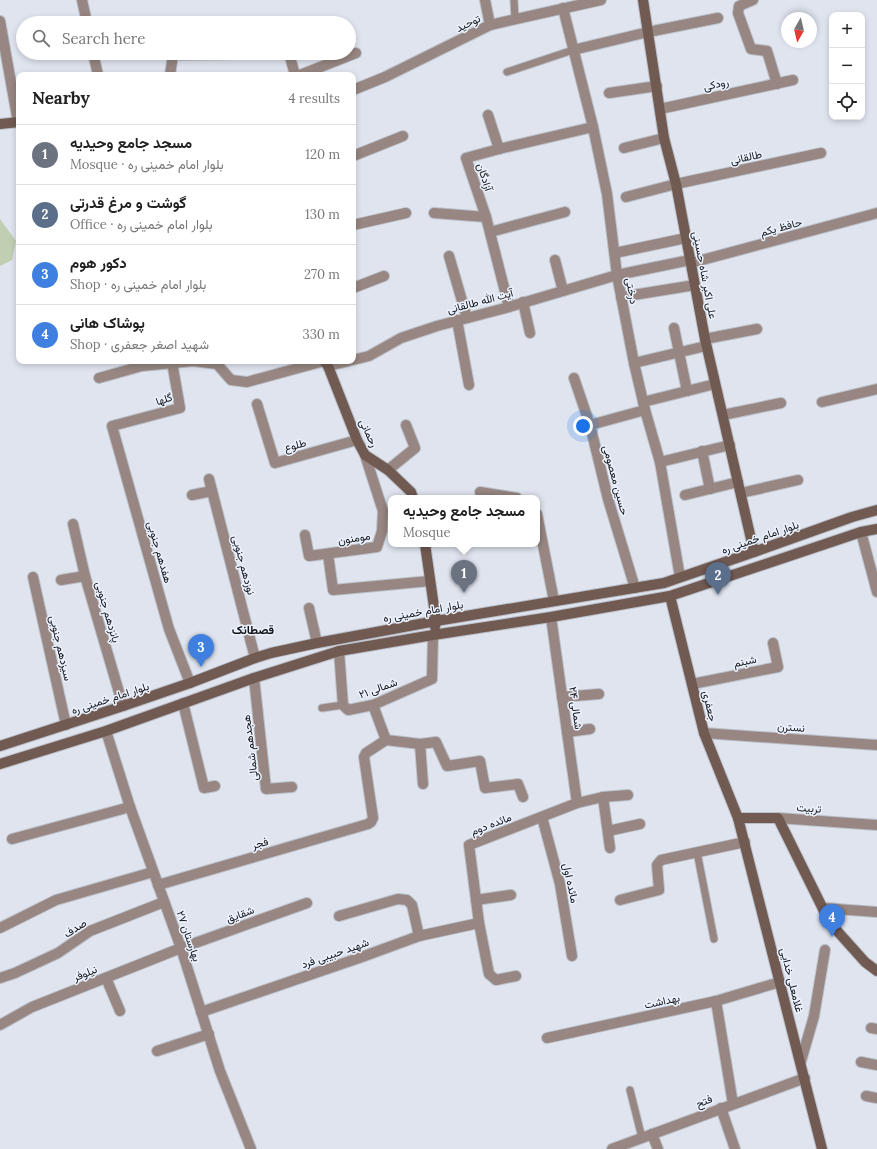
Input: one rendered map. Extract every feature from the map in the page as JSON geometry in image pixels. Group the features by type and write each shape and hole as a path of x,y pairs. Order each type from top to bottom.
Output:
{"main road":[{"name":"علی اکبر شاه حسینی","path":"643,0 664,138 676,184 715,384 754,552"},
{"path":"0,124 16,122"},
{"name":"رحمانی","path":"325,364 365,455 388,470 412,495"},
{"name":"بلوار امام خمینی ره","path":"0,746 123,706 272,653 436,621 664,583 852,517 877,510"},
{"path":"0,764 106,731 254,678 339,651 551,617 670,596 861,532 877,529"},
{"path":"425,547 436,621 433,635"},
{"name":"جعفری","path":"670,596 704,733 738,818"},
{"name":"تربیت","path":"738,818 778,818"},
{"name":"غلامعلی خدایی","path":"738,818 801,1061 822,1149"},
{"path":"778,818 830,923 865,962 877,971"}],"street":[{"path":"82,0 85,16"},
{"path":"485,0 490,25"},
{"name":"توحید","path":"356,89 385,77 490,25 601,0"},
{"path":"753,0 739,6 738,13 751,49 767,51 778,84"},
{"name":"درختی","path":"563,8 593,127 607,194 621,297 644,406 660,462 680,577"},
{"path":"573,50 648,32 718,18"},
{"path":"0,21 16,111"},
{"path":"95,60 97,72"},
{"path":"170,72 172,60"},
{"path":"291,60 294,72"},
{"path":"308,72 338,60"},
{"name":"رودکی","path":"660,109 793,80"},
{"path":"609,93 657,86"},
{"path":"488,115 499,149"},
{"name":"آزادگان","path":"509,307 486,217 466,158 593,127"},
{"path":"356,155 403,136"},
{"path":"624,148 664,138"},
{"name":"طالقانی","path":"626,197 676,184 820,153"},
{"path":"490,232 565,212"},
{"path":"356,223 406,213"},
{"path":"434,213 486,217"},
{"name":"حافظ یکم","path":"617,275 691,261 877,214"},
{"path":"615,253 686,238"},
{"path":"449,256 467,318"},
{"path":"555,260 563,291"},
{"name":"آیت الله طالقانی","path":"356,359 369,356 401,338 437,326 509,307 617,275"},
{"path":"356,287 384,276"},
{"path":"621,297 695,285"},
{"path":"523,302 530,333"},
{"path":"457,320 469,385"},
{"path":"674,328 687,391"},
{"path":"634,363 679,352 706,342 757,329"},
{"path":"100,378 142,366 156,364"},
{"name":"گلها","path":"112,426 180,408 171,364"},
{"path":"217,364 231,380 247,382 321,364"},
{"name":"حسین معصومی","path":"574,378 590,425 608,499 635,588"},
{"path":"590,425 687,391 715,384"},
{"path":"822,402 877,389"},
{"path":"723,415 781,403"},
{"name":"طلوع","path":"257,404 275,463 358,440"},
{"path":"388,470 415,448 406,425"},
{"name":"هفدهم جنوبی","path":"112,426 169,629 190,683"},
{"path":"660,462 730,445"},
{"path":"702,451 710,489"},
{"name":"مومنون","path":"305,535 309,556 377,547 382,531 383,511 365,455"},
{"name":"نوزدهم جنوبی","path":"209,479 255,658"},
{"path":"741,493 798,480"},
{"path":"685,495 738,482"},
{"path":"192,495 212,491"},
{"path":"480,492 498,495"},
{"name":"پانزدهم جنوبی","path":"73,524 85,576 123,706"},
{"path":"540,529 554,601"},
{"path":"861,532 877,592"},
{"path":"328,554 333,590 430,581"},
{"name":"سیزدهم جنوبی","path":"33,576 66,725"},
{"path":"62,580 85,576"},
{"path":"309,608 317,643"},
{"name":"۲۴ شمالی","path":"551,617 577,803"},
{"name":"۲۱ شمالی","path":"339,651 343,705 348,710 373,704 432,679 433,635"},
{"name":"شبنم","path":"692,684 778,667 773,643"},
{"name":"هجدهم شمالی","path":"254,678 266,789 292,787"},
{"path":"562,697 599,694"},
{"path":"183,703 204,788 215,786"},
{"path":"373,704 386,740 420,744 436,742 447,766 480,761 485,788 518,784 523,796"},
{"path":"567,732 590,730"},
{"name":"بهارستان ۲۷","path":"106,731 130,807 181,948 220,1071 251,1149"},
{"name":"نسترن","path":"704,733 877,745"},
{"name":"فجر","path":"158,886 368,824 373,818 364,757 366,753 386,740"},
{"path":"420,744 423,784"},
{"name":"مائده دوم","path":"516,976 496,980 489,974 479,923 469,845 577,803 603,797 628,796"},
{"path":"603,797 610,848"},
{"path":"12,839 130,807"},
{"name":"مائده اول","path":"542,817 560,884 572,956"},
{"name":"تربیت","path":"778,818 877,825"},
{"path":"608,831 640,824"},
{"path":"620,900 659,890 657,865 661,860 745,842"},
{"path":"0,928 56,900 153,872"},
{"path":"476,900 511,895"},
{"path":"339,916 398,899 407,900 412,905 419,936"},
{"name":"صدف","path":"0,978 15,973 58,953 90,930 164,902"},
{"name":"شقایق","path":"181,948 307,903"},
{"path":"823,908 877,912"},
{"name":"شهید حبیبی فرد","path":"202,1012 419,936 479,923"},
{"name":"نیلوفر","path":"0,1025 32,1007 181,948"},
{"path":"801,1061 814,1016 825,950"},
{"path":"106,978 120,1011"},
{"name":"بهداشت","path":"547,1038 716,1001 780,982"},
{"path":"716,1001 733,1104"},
{"path":"157,1051 209,1034"},
{"path":"861,1062 877,1065"},
{"name":"فتح","path":"612,1149 805,1078"},
{"path":"866,1096 877,1098"},
{"path":"720,1108 734,1149"},
{"path":"652,1134 658,1149"}],"lane":[{"path":"514,0 515,19"},
{"path":"507,72 573,50"},
{"path":"322,708 343,705"},
{"path":"697,852 714,939"},
{"path":"630,1090 642,1138"}],"green space":[{"path":"0,219 16,241 12,260 0,266"}],"place":[{"name":"مسجد جامع وحیدیه","path":"464,593"},
{"name":"گوشت و مرغ قدرتی","path":"718,595"},
{"name":"دکور هوم","path":"201,667"},
{"name":"پوشاک هانی","path":"832,937"}],"district":[{"name":"قصطانک","path":"253,629"}]}
